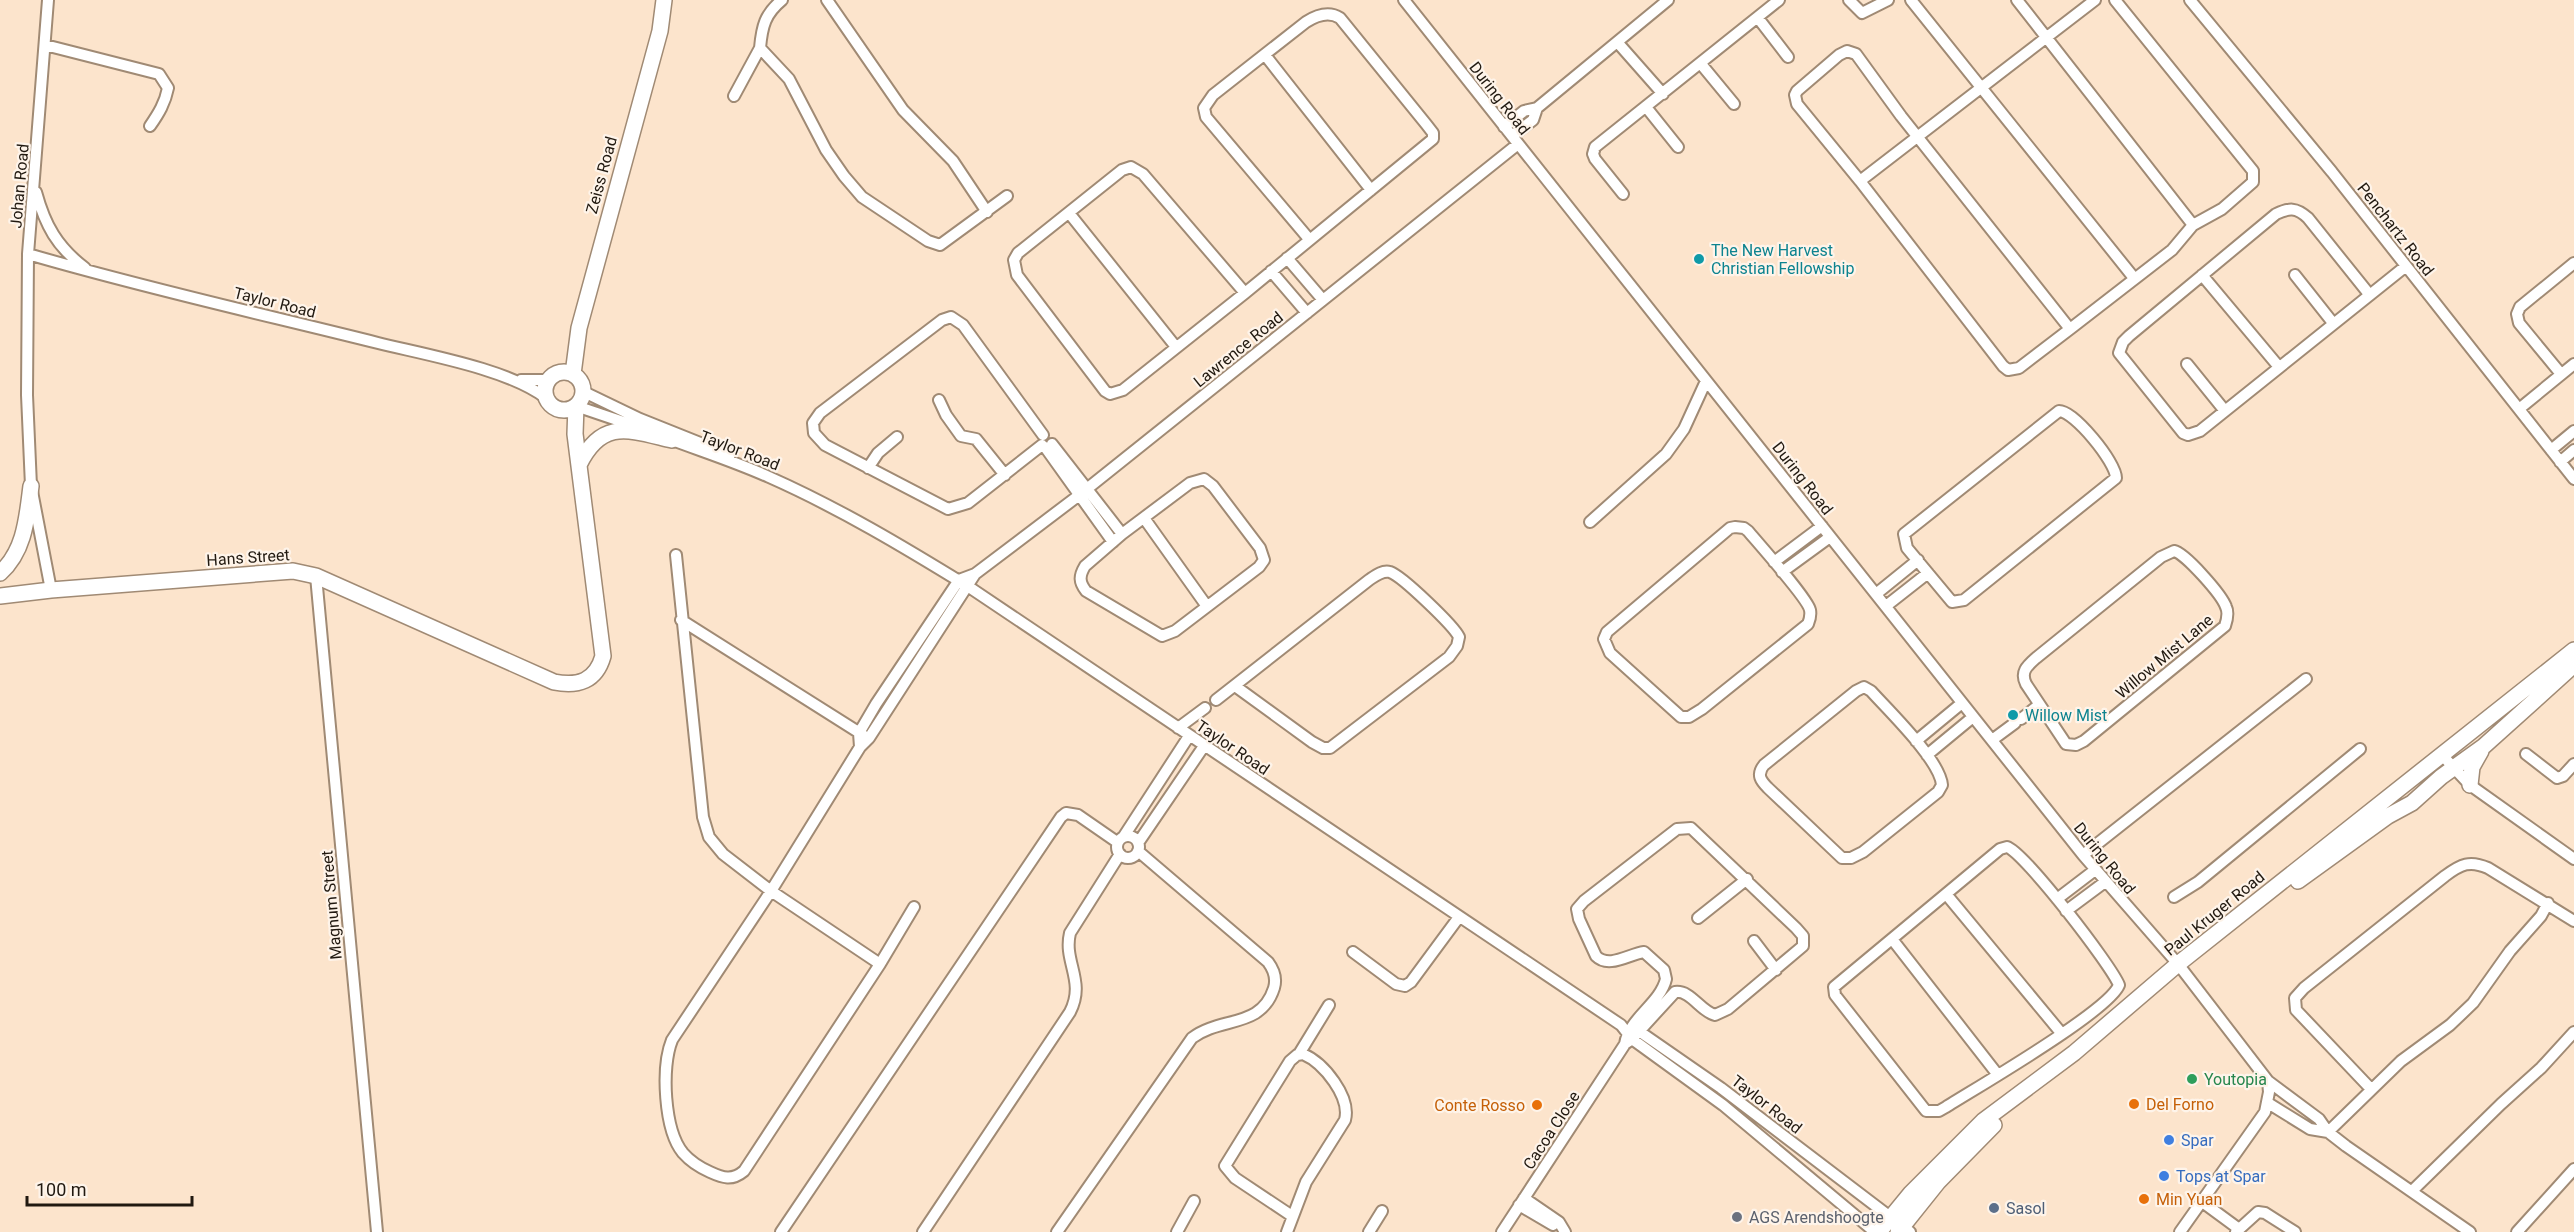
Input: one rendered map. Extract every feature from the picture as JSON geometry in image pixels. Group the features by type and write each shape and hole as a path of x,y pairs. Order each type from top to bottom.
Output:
{"street":[{"name":"Johan Road","path":"48,0 28,254 27,395 31,486 51,590"},
{"path":"660,31 664,0"},
{"path":"660,31 675,0"},
{"path":"734,96 760,48 764,20 782,0"},
{"path":"827,0 903,110 953,161 987,212"},
{"name":"During Road","path":"1404,0 2095,870 2180,968 2268,1081 2319,1119 2328,1132"},
{"path":"1504,127 1524,111 1537,108 1668,0"},
{"path":"1623,194 1595,159 1593,150 1779,0"},
{"path":"1849,0 1858,12 1862,13 1888,0"},
{"path":"1911,0 2134,278"},
{"path":"2017,0 2193,225"},
{"path":"1860,182 2094,0"},
{"path":"2070,329 1884,94 1856,54 1847,51 1839,55 1797,91 1795,100 2008,370 2019,368 2070,329 2134,278 2179,244 2193,225 2235,199 2253,182 2253,171 2115,0"},
{"name":"Penchartz Road","path":"2190,0 2406,266 2574,479"},
{"path":"1245,293 1137,169 1131,167 1122,171 1018,253 1014,260 1014,270 1105,391 1117,394 1245,293 1431,142 1433,133 1340,18 1334,14 1314,18 1204,105 1204,114 1309,239"},
{"path":"1758,18 1788,57"},
{"name":"Zeiss Road","path":"561,375 579,328 660,31"},
{"path":"1618,43 1663,94"},
{"path":"45,45 159,74 168,88 162,109 150,126"},
{"path":"760,48 789,79 826,150 844,176 862,196 885,214 928,241 940,245 1007,196"},
{"path":"1265,55 1371,190"},
{"path":"1701,64 1734,104"},
{"path":"1646,107 1678,147"},
{"name":"Lawrence Road","path":"958,580 975,574 1082,493 1323,300 1515,140 1533,120 1537,108"},
{"path":"34,186 43,219 51,235 62,249 92,273"},
{"path":"2369,294 2308,218 2294,209 2276,214 2129,336 2123,342 2119,353 2183,433 2188,435 2200,431 2406,266"},
{"path":"1069,213 1176,347"},
{"name":"Taylor Road","path":"28,254 92,273 515,379"},
{"path":"1287,258 1323,300"},
{"path":"2561,374 2519,323 2517,314 2520,308 2572,268"},
{"path":"1271,271 1307,313"},
{"path":"2202,275 2279,367"},
{"path":"2295,275 2333,323"},
{"path":"1045,443 968,503 948,509 820,441 814,433 813,423 820,413 942,320 951,317 963,325 1082,493 1113,542"},
{"path":"2187,364 2225,411"},
{"path":"2519,409 2574,364"},
{"path":"515,379 561,375 580,380 584,392 576,406 574,434 579,465"},
{"path":"561,375 545,392 550,403 574,434"},
{"path":"515,379 550,403 567,410 576,406"},
{"path":"1590,522 1666,454 1684,429 1707,381"},
{"name":"Taylor Road","path":"584,392 640,419 776,472 969,587 1629,1033 1724,1106 1877,1232"},
{"path":"939,400 961,436 976,439 1005,475"},
{"name":"Taylor Road","path":"576,406 605,414 767,476 824,502"},
{"path":"2064,411 2071,414 2114,467 2116,478 2113,483 1964,600 1952,602 1918,560 1905,544 1904,534 2054,413 2064,411"},
{"path":"579,465 587,448 594,441 616,430 628,430 672,440"},
{"path":"2551,450 2574,431"},
{"path":"868,468 878,453 897,436"},
{"path":"2560,462 2574,450"},
{"name":"Hans Street","path":"0,596 293,571 316,576 554,682 567,685 583,683 596,673 603,656 579,465"},
{"path":"1204,479 1213,486 1260,548 1263,554 1263,564 1206,605 1175,631 1162,636 1094,598 1081,585 1081,573 1085,566 1122,534 1190,483 1204,479"},
{"path":"0,573 16,553 23,538 31,486"},
{"path":"1082,493 1122,534"},
{"path":"1144,518 1206,605"},
{"path":"1774,562 1822,526"},
{"path":"1730,528 1744,528 1774,562 1809,606 1808,624 1693,715 1684,717 1676,714 1606,649 1604,639 1608,632 1730,528"},
{"path":"1782,572 1830,537"},
{"name":"Willow Mist Lane","path":"2168,552 2179,552 2184,555 2224,603 2228,613 2225,626 2080,744 2069,745 2064,742 2039,705 2024,679 2028,666 2168,552"},
{"path":"676,555 681,620 706,829 713,845 771,891 880,964"},
{"path":"1876,594 1918,560"},
{"path":"1216,700 1368,580 1382,572 1390,572 1402,579 1451,626 1459,637 1457,646 1449,657 1330,748 1323,748 1312,742 1235,686"},
{"path":"1886,606 1928,573"},
{"name":"Lawrence Road","path":"914,907 880,964 744,1171 733,1178 726,1178 702,1168 683,1153 675,1139 668,1100 666,1059 672,1040 771,891 860,747 869,738 969,587 975,574"},
{"name":"Magnum Street","path":"316,576 377,1232"},
{"path":"860,747 859,733 876,704 958,580"},
{"path":"681,620 869,738"},
{"name":"Paul Kruger Road","path":"1877,1232 1900,1227 1938,1182 1982,1136 2180,968 2430,766 2441,754 2574,650"},
{"name":"Paul Kruger Road","path":"2180,968 2388,816 2412,803 2484,746 2574,665"},
{"path":"2083,855 2306,679"},
{"path":"1864,687 1871,691 1916,741 1941,777 1940,789 1863,852 1846,859 1838,856 1768,788 1760,776 1764,765 1864,687"},
{"path":"1916,741 1962,703"},
{"path":"1992,740 2039,705"},
{"path":"1178,728 1205,708"},
{"path":"1927,755 1973,717"},
{"path":"923,1232 1070,1012 1077,995 1069,948 1071,933 1119,854 1121,839 1189,736"},
{"path":"1119,854 1127,858 1138,847 1204,746"},
{"path":"2470,786 2472,767 2484,746"},
{"path":"2174,897 2198,882 2360,749"},
{"path":"2441,754 2470,786 2574,859"},
{"path":"2526,754 2557,778 2563,776 2574,764"},
{"path":"781,1232 1061,817 1066,813 1078,815 1121,839 1132,837 1138,847 1268,962 1275,974 1275,983 1271,996 1259,1012 1210,1028 1192,1038 1057,1232"},
{"path":"1691,828 1747,879 1803,936 1804,942 1800,951 1728,1009 1715,1015 1706,1013 1687,993 1676,992 1629,1033 1665,984 1664,970 1644,952 1608,962 1601,961 1579,919 1577,909 1580,904 1677,829 1691,828"},
{"path":"2007,847 2018,853 2057,899 2110,969 2119,985 2113,996 2062,1034 1938,1111 1926,1111 1833,989 1835,984 1946,894 2000,849 2007,847"},
{"path":"2371,1089 2300,1017 2294,1004 2298,994 2445,876 2466,863 2476,862 2488,868 2574,921"},
{"path":"2057,899 2095,870"},
{"path":"1698,918 1747,879"},
{"path":"2066,911 2105,882"},
{"path":"1946,894 2062,1034"},
{"path":"2328,1132 2400,1061 2450,1025 2473,1003 2510,951 2541,916 2548,903"},
{"path":"1353,952 1396,984 1405,986 1411,982 1459,917"},
{"path":"1892,939 1998,1075"},
{"path":"1754,941 1776,970"},
{"path":"1292,1216 1235,1178 1225,1166 1290,1061 1299,1054 1329,1005"},
{"path":"2412,1191 2541,1068 2574,1032"},
{"name":"Taylor Road","path":"1629,1033 1721,1088 1900,1227"},
{"name":"Cacoa Close","path":"1502,1232 1629,1033"},
{"path":"1287,1232 1306,1182 1345,1120 1346,1113 1340,1093 1323,1069 1309,1056 1299,1054"},
{"path":"2180,1232 2265,1112 2268,1103 2268,1081"},
{"path":"2268,1103 2310,1129 2328,1132 2470,1232"},
{"path":"2517,1232 2574,1169"},
{"path":"1177,1232 1194,1201"},
{"path":"2201,1201 2238,1230 2258,1212 2265,1213 2295,1232"},
{"path":"1522,1202 1554,1218 1565,1231"},
{"path":"1369,1232 1382,1211"}],"place":[{"name":"The New Harvest Christian Fellowship","path":"1699,259"},
{"name":"Willow Mist","path":"2013,715"},
{"name":"Youtopia","path":"2192,1079"},
{"name":"Del Forno","path":"2134,1104"},
{"name":"Conte Rosso","path":"1537,1105"},
{"name":"Spar","path":"2169,1140"},
{"name":"Tops at Spar","path":"2164,1176"},
{"name":"Min Yuan","path":"2144,1199"},
{"name":"Sasol","path":"1994,1208"},
{"name":"AGS Arendshoogte","path":"1737,1217"}]}
